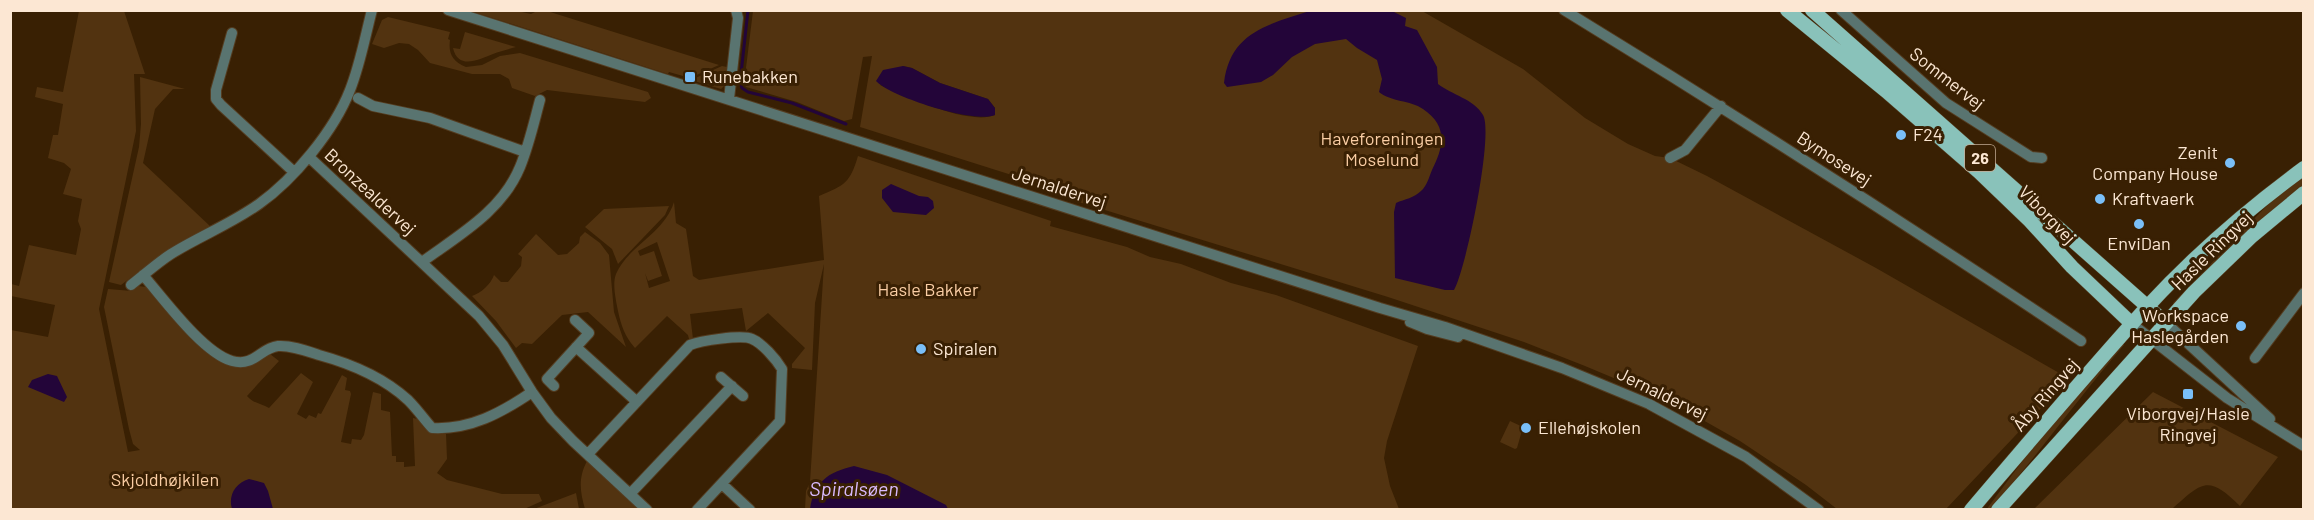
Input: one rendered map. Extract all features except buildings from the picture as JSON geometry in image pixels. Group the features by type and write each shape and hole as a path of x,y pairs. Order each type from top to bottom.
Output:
{"main road":[{"name":"Viborgvej","path":"1787,10 1886,91 1979,172 2030,221 2072,267 2132,324"},
{"name":"Viborgvej","path":"1812,10 2166,323"},
{"name":"Hasle Ringvej","path":"2148,305 2273,190 2304,168"},
{"name":"Hasle Ringvej","path":"2151,339 2237,250 2304,193"},
{"name":"Åby Ringvej","path":"1971,510 2148,305"},
{"path":"1998,510 2151,339"}],"street":[{"name":"Bronzealdervej","path":"372,10 350,92 329,129 309,157 485,323 503,345 532,392 561,429 647,510"},
{"name":"Jernaldervej","path":"448,10 1380,308 1427,329 1482,341 1562,368 1681,420 1773,474 1815,508"},
{"path":"729,99 738,18 736,10"},
{"name":"Bymosevej","path":"1564,10 1722,106 1924,236 2081,341"},
{"name":"Sommervej","path":"1841,10 1946,103 2031,157 2042,158"},
{"path":"232,33 216,90 216,99 294,172"},
{"path":"358,98 373,106 430,118 472,135 525,152"},
{"path":"422,262 479,221 494,207 514,179 525,152 540,100"},
{"path":"1670,158 1685,150 1722,106"},
{"path":"131,285 171,254 227,225 260,204 309,157"},
{"path":"143,275 201,340 231,361 244,362 256,359 278,346 304,350 346,363 380,379 408,401 432,428 449,429 477,423 532,392"},
{"path":"2254,358 2304,293"},
{"path":"554,386 547,379 589,333 575,320"},
{"name":"Viborgvej","path":"2166,323 2288,435"},
{"name":"Viborgvej","path":"2132,324 2227,398 2304,447"},
{"path":"588,454 690,345 746,337 757,342 782,369 781,418 697,510"},
{"path":"576,347 636,401"},
{"path":"722,377 743,396"},
{"path":"630,494 732,386"},
{"path":"722,484 750,510"}],"green space":[{"name":"Skjoldhøjkilen","path":"79,11 124,11 145,74 134,74 136,131 99,309 128,452 140,450 133,444 129,429 104,307 108,289 132,291 138,286 146,287 232,364 270,354 279,361 247,396 255,402 269,408 301,373 313,382 297,414 306,419 309,415 316,418 318,413 321,414 342,375 347,378 345,390 350,391 351,394 341,442 351,444 352,439 361,440 373,392 381,394 381,410 390,412 392,456 396,456 396,462 404,462 404,467 415,466 413,418 418,419 429,431 446,434 447,459 437,473 447,480 502,494 539,494 542,501 522,510 11,509 11,330 48,337 55,305 11,296 11,284 19,286 29,245 76,255 81,229 78,221 82,199 63,194 71,169 64,163 48,158 53,135 58,135 63,104 35,97 37,87 63,92"},
{"path":"471,11 517,11 531,14 537,11 547,11 719,65 692,77 687,74 683,76 669,72 668,74"},
{"name":"Haveforeningen Moselund","path":"753,11 1422,11 1523,69 1585,118 1628,144 1655,156 1670,158 1707,176 1876,268 2061,374 2045,404 1946,509 1837,509 1806,485 1740,441 1671,402 1524,342 1388,297 1043,191 1043,185 860,127 872,56 863,57 852,119 844,121 797,102 746,87 744,84","holes":["903,66 912,68 940,83 988,99 995,108 995,115 984,117 954,113 880,85"]},
{"path":"388,17 450,32 448,39 451,53 458,63 466,67 482,65 500,56 520,53 648,92 651,98 645,102 547,90 535,96 512,88 509,79 500,74 472,74 430,63 409,44 399,43 384,48 372,44 382,20"},
{"path":"465,32 516,47 475,61 464,61 459,59 453,48 460,49"},
{"path":"722,66 727,67 724,86 721,89 691,80"},
{"path":"140,77 185,89 173,89 155,109 143,163 211,227 165,252 121,285 109,282 139,147"},
{"name":"Hasle Bakker","path":"858,156 1051,221 1050,226 1127,247 1150,257 1181,264 1418,346 1387,441 1384,458 1390,486 1399,509 805,509 806,491 810,482 824,264 815,303 812,370 792,368 792,364 805,348 768,313 746,331 742,308 690,314 693,339 689,339 688,335 667,316 635,348 626,335 621,321 614,282 622,264 662,223 674,202 676,223 686,229 693,276 699,280 824,260 819,196 841,186 849,178","holes":["657,242 670,281 649,288 645,273 648,281 662,276 654,251 640,256 638,251"]},
{"path":"2303,174 2303,186 2174,305 2173,303 2279,193"},
{"path":"669,206 665,215 618,264 612,249 585,227 604,209"},
{"path":"585,232 600,243 609,255 614,312 626,347 588,312 562,315 532,344 522,343 516,348 496,321 472,296 485,288 494,275 501,282 508,282 521,266 522,257 518,254 536,234 558,255 567,254 579,243 580,237"},
{"path":"2122,343 2124,345 2024,469 1990,509 1986,510 2032,448"},
{"path":"2153,392 2278,457 2240,506 2220,489 2205,485 2172,509 2034,509"},
{"path":"1510,421 1523,427 1515,449 1500,442"},
{"path":"587,461 638,509 585,509 581,485 582,473"},
{"path":"576,493 579,509 534,509"}],"water":[{"path":"1313,10 1392,11 1406,18 1405,26 1417,30 1437,67 1438,84 1474,105 1483,115 1485,147 1482,173 1465,256 1454,290 1395,278 1394,212 1396,203 1415,195 1425,187 1439,153 1441,137 1437,122 1423,109 1389,98 1379,92 1382,79 1377,60 1346,39 1315,44 1292,57 1273,75 1261,82 1227,87 1224,83 1234,52 1243,41 1268,26"},
{"path":"903,66 912,68 940,83 988,99 995,108 995,115 970,116 934,107 898,94 876,81 883,70"},
{"path":"891,184 919,196 928,197 933,201 934,208 926,215 893,212 882,198 882,190"},
{"path":"48,374 57,376 67,397 64,402 28,387 32,380"},
{"name":"Spiralsøen","path":"854,466 887,475 946,505 948,509 810,509 815,492 824,480 837,471"},
{"path":"249,479 264,483 273,509 232,509 231,499 236,487"}],"waterway":[{"path":"748,10 740,83 742,88 748,92 792,103 846,124"}],"place":[{"name":"Runebakken","path":"690,77"},
{"name":"F24","path":"1901,135"},
{"name":"Zenit Company House","path":"2230,163"},
{"name":"Kraftvaerk","path":"2100,199"},
{"name":"EnviDan","path":"2139,224"},
{"name":"Workspace Haslegården","path":"2241,326"},
{"name":"Spiralen","path":"921,349"},
{"name":"Viborgvej/Hasle Ringvej","path":"2188,394"},
{"name":"Ellehøjskolen","path":"1526,428"}]}
